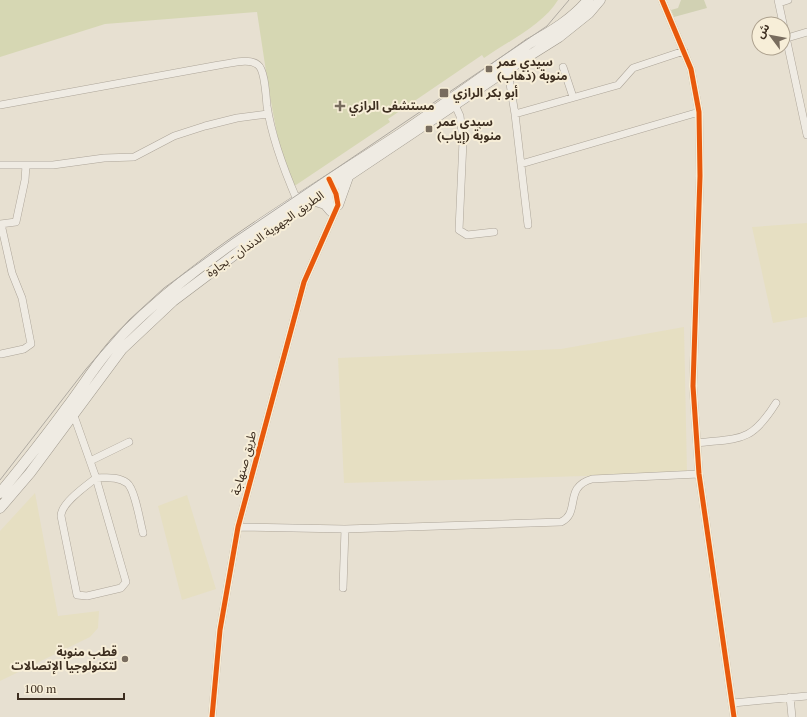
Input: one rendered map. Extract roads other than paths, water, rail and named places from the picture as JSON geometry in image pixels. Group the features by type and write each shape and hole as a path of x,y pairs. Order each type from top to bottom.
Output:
{"main road":[{"name":"الطريق الجهوية الدندان - بجاوة","path":"0,492 67,407 100,360 122,335 191,274 242,236 297,200 348,177 455,105 570,18 588,0"},
{"name":"الطريق الجهوية الدندان - بجاوة","path":"0,508 30,473 73,413 122,349 150,321 231,256 313,200 328,185 403,132 506,65 559,37 589,13 600,0"},
{"path":"313,200 334,208 348,177"}],"street":[{"path":"662,0 684,51 694,81 699,112 700,176 693,380 699,474 734,717"},
{"path":"782,16 778,2 788,0"},
{"path":"791,37 807,32"},
{"path":"515,114 618,85 633,68 684,51"},
{"path":"791,53 804,103 807,135"},
{"path":"0,105 219,65 250,61 258,64 262,70 268,114 281,161 297,200"},
{"path":"506,65 515,114 528,225"},
{"path":"563,67 573,97"},
{"path":"455,105 460,116 463,141 459,230 467,235 494,232"},
{"path":"521,164 699,112"},
{"path":"0,166 53,165 104,158 134,156 163,141 193,130 237,118 268,114"},
{"path":"1,354 24,349 31,344 22,298 12,273 1,224 16,222 26,165"},
{"path":"328,185 334,208"},
{"name":"طريق صنهاجة","path":"212,717 221,622 238,527 300,296 313,259 331,222 334,208"},
{"path":"697,443 733,439 752,433 763,423 776,403"},
{"path":"73,413 96,478 126,582 121,588 79,597 76,593 61,513 67,504 96,478 116,478 128,484 143,534"},
{"path":"90,461 130,442"},
{"path":"238,527 345,529 561,522 569,515 577,488 583,482 597,479 699,474"},
{"path":"0,492 2,498 0,503"},
{"path":"343,588 345,529"},
{"path":"733,703 807,696"},
{"path":"790,697 792,717"}],"tram line":[{"path":"0,480 86,369 129,320 164,288 232,239 547,26 569,0"}],"place":[{"name":"سيدي عمر منوبة (ذهاب)","path":"489,69"},
{"name":"أبو بكر الرازي","path":"444,93"},
{"name":"مستشفى الرازي","path":"340,106"},
{"name":"سيدي عمر منوبة (إياب)","path":"429,129"},
{"name":"قطب منوبة لتكنولوجيا الإتصالات","path":"125,659"}]}
